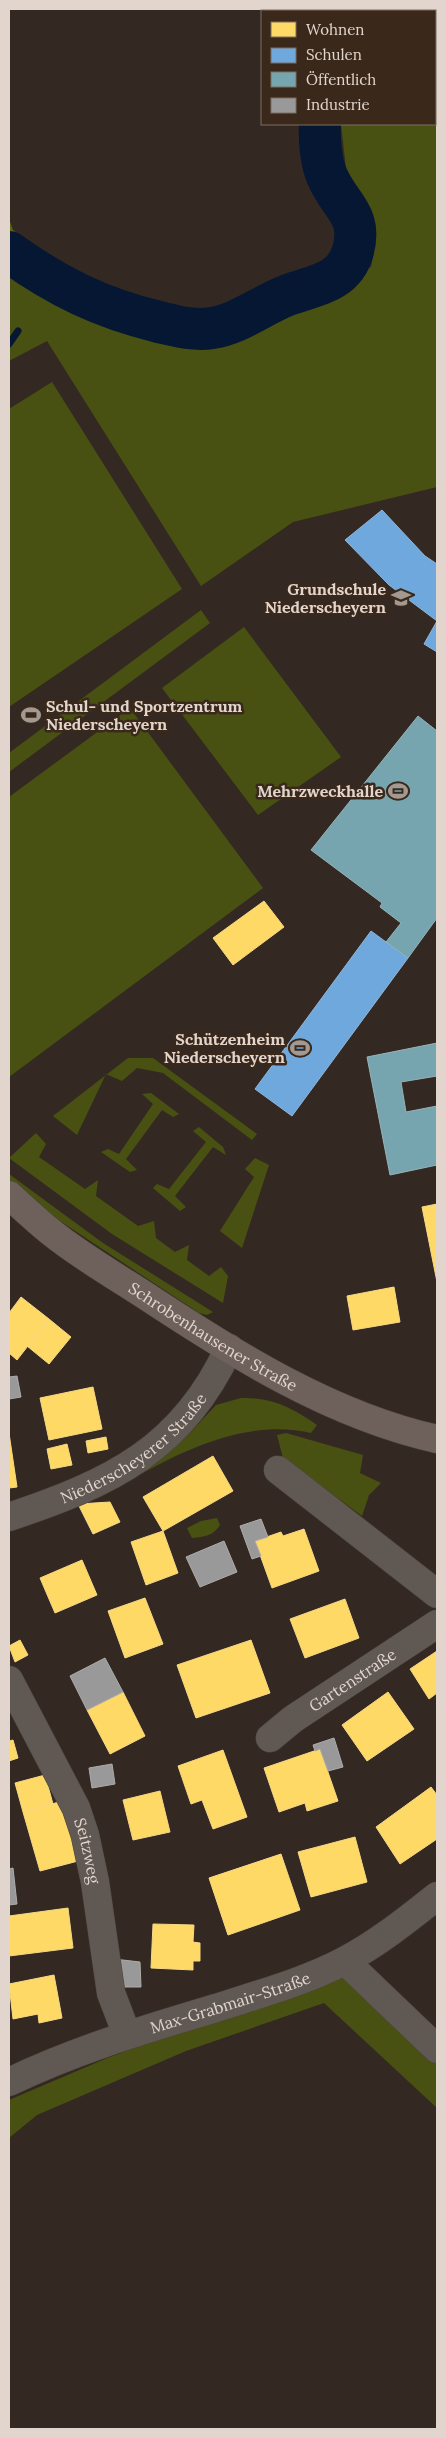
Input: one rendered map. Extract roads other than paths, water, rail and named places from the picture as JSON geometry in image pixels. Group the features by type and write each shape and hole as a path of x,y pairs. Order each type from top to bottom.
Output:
{"main road":[{"name":"Schrobenhausener Straße","path":"9,1196 53,1234 196,1329 229,1348 328,1400 383,1423 437,1438"}],"street":[{"name":"Niederscheyerer Straße","path":"9,1517 96,1485 151,1452 195,1405 219,1370 229,1348"},
{"path":"278,1470 437,1594"},
{"name":"Gartenstraße","path":"270,1738 293,1719 437,1624"},
{"name":"Seitzweg","path":"9,1680 76,1808 85,1835 95,1882 109,1983 127,2035"},
{"name":"Max-Grabmair-Straße","path":"9,2082 69,2056 127,2035 292,1984 345,1961 387,1934 437,1896"},
{"path":"345,1961 437,2049"}],"waterway":[{"path":"9,252 63,286 118,310 172,325 192,328 205,329 232,323 278,299 327,281 343,270 349,262 353,251 355,228 349,211 332,187 327,176 321,150 320,125"},
{"path":"9,344 18,331"}],"place":[{"name":"Grundschule Niederscheyern","path":"401,598"},
{"name":"Schul- und Sportzentrum Niederscheyern","path":"31,715"},
{"name":"Mehrzweckhalle","path":"398,791"},
{"name":"Schützenheim Niederscheyern","path":"300,1048"}]}
